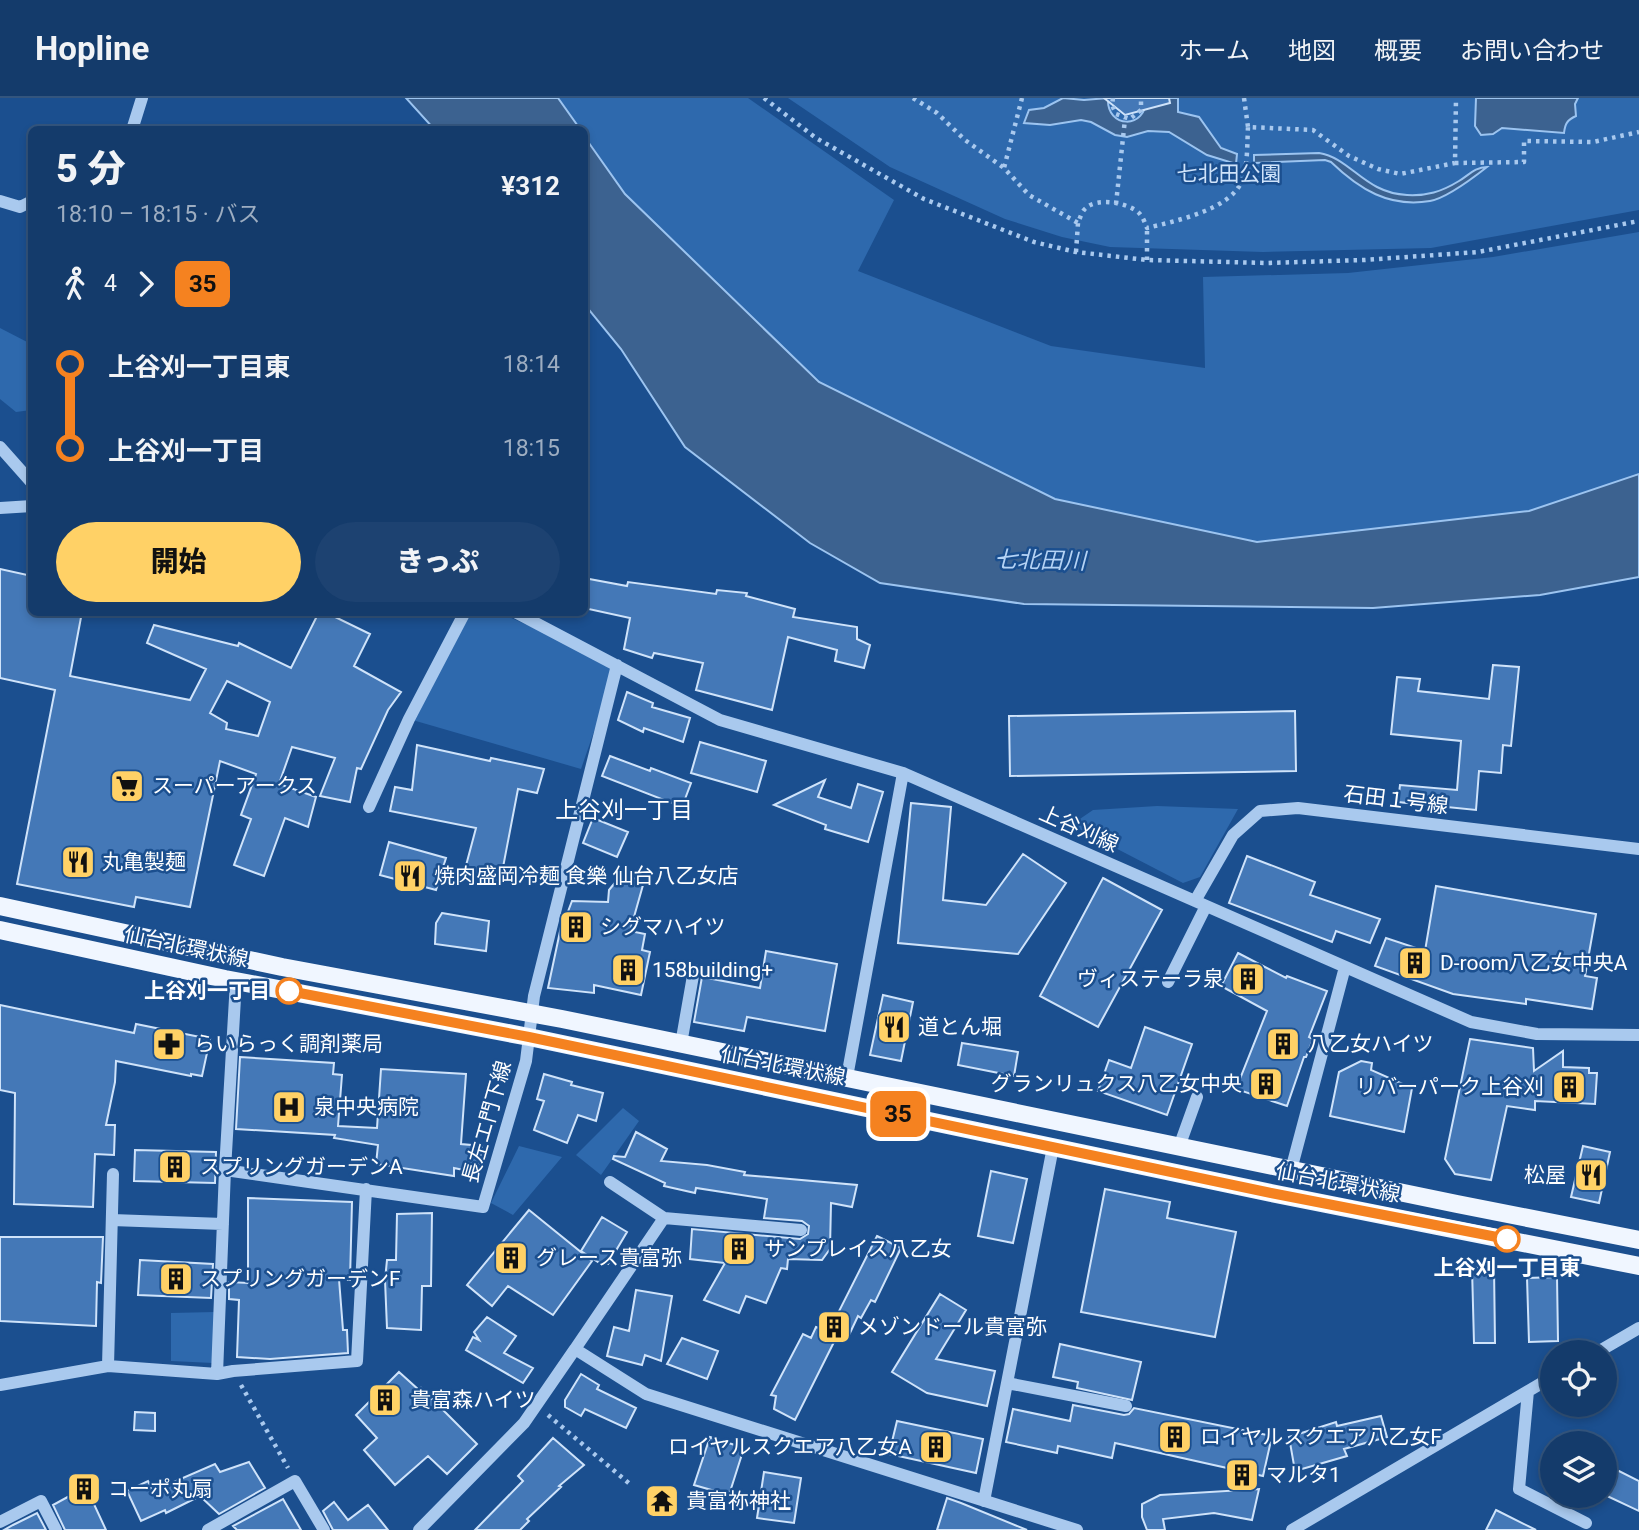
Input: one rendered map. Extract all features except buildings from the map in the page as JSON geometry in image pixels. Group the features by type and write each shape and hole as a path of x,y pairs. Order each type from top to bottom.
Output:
{"main road":[{"name":"仙台北環状線","path":"0,906 282,967 847,1077 1639,1240"},
{"name":"仙台北環状線","path":"0,930 236,981 529,1037 1639,1266"}],"street":[{"path":"133,126 142,98"},
{"path":"0,201 20,207 28,203"},
{"path":"0,447 28,478"},
{"path":"0,508 28,506"},
{"path":"369,807 409,719 463,616"},
{"name":"上谷刈線","path":"523,616 720,720 903,773 1471,1022 1537,1034 1639,1035"},
{"name":"長左エ門下線","path":"225,1170 483,1207 526,1061 534,996 617,665"},
{"path":"847,1077 903,773"},
{"name":"石田１号線","path":"1168,982 1200,903 1233,835 1260,811 1298,808 1639,849"},
{"path":"1291,1170 1345,967"},
{"path":"681,1044 694,970"},
{"path":"217,1374 236,981"},
{"path":"1179,1147 1197,1097"},
{"path":"984,1501 1053,1147"},
{"path":"108,1366 113,1174"},
{"path":"610,1182 664,1218 801,1230"},
{"path":"0,1385 108,1366 217,1374 357,1361 366,1189"},
{"path":"419,1530 524,1423 664,1218"},
{"path":"112,1220 223,1224"},
{"path":"1617,1341 1639,1328"},
{"path":"575,1349 646,1394 1077,1530"},
{"path":"1007,1383 1126,1406"},
{"path":"1292,1530 1540,1384"},
{"path":"1528,1391 1519,1489 1586,1523"},
{"path":"208,1530 295,1481 324,1530"},
{"path":"0,1522 41,1501 56,1530"}],"path":[{"path":"764,98 816,138 924,199 1034,242 1076,252 1147,260 1268,263 1478,252 1639,221"},
{"path":"913,98 937,113 965,140 1004,168 1029,195 1078,223"},
{"path":"1004,168 1022,98"},
{"path":"1113,98 1113,110 1125,120"},
{"path":"1125,120 1139,114 1141,98"},
{"path":"1147,228 1225,202 1237,191 1245,169 1248,127 1244,98"},
{"path":"1455,163 1456,98"},
{"path":"1116,204 1125,120"},
{"path":"1248,127 1313,130 1349,156 1378,169 1400,174 1455,163 1524,162 1524,141 1593,142 1639,132"},
{"path":"1076,252 1078,223 1086,208 1103,203 1116,204 1140,214 1147,228 1147,260"},
{"path":"233,1371 295,1481"},
{"path":"536,1405 631,1485"}],"green space":[{"path":"558,98 748,98 894,200 858,271 1051,346 1205,368 1203,277 1348,273 1493,257 1639,232 1639,474 1529,511 1257,542 1055,499 819,382 625,194 588,140 588,126 578,126"},
{"name":"七北田公園","path":"788,98 1639,98 1639,210 1431,248 1263,252 1110,247 1062,237 1005,219 890,167"},
{"path":"0,328 28,342 28,410 16,412 0,399"},
{"path":"466,616 507,616 617,665 581,769 409,719"},
{"path":"1157,806 1238,809 1200,877 1183,883 1071,825 1093,810"},
{"path":"623,1108 639,1121 601,1175 576,1155"},
{"path":"519,1146 562,1157 513,1215 491,1203"},
{"path":"215,1312 213,1363 171,1361 171,1313"}],"water":[{"path":"406,98 558,98 578,126 431,126"},
{"path":"1063,98 1108,98 1113,116 1127,122 1140,116 1145,108 1146,98 1178,98 1178,112 1199,117 1221,148 1237,154 1236,164 1207,155 1169,132 1148,131 1127,137 1115,135 1091,122 1081,120 1050,125 1024,123 1029,110 1044,108"},
{"path":"1476,98 1578,98 1575,104 1576,116 1567,123 1564,133 1502,128 1493,134 1481,135 1475,126"},
{"name":"七北田川","path":"588,142 625,194 819,382 1055,499 1257,542 1529,511 1639,474 1639,577 1540,595 1373,608 1024,604 880,583 810,543 685,447 621,349 588,309"},
{"path":"1319,153 1340,161 1380,188 1407,195 1440,191 1476,170 1487,167 1444,196 1430,201 1401,202 1364,188 1325,160 1254,163 1254,155"}],"bus line":[{"name":"35","path":"289,991 529,1037 1271,1193 1507,1239"}],"place":[{"name":"スーパーアークス","path":"127,786"},
{"name":"丸亀製麺","path":"78,862"},
{"name":"焼肉盛岡冷麺 食樂 仙台八乙女店","path":"410,876"},
{"name":"シグマハイツ","path":"576,927"},
{"name":"D-room八乙女中央A","path":"1415,963"},
{"name":"158building+","path":"628,970"},
{"name":"ヴィステーラ泉","path":"1248,979"},
{"name":"上谷刈一丁目","path":"289,991"},
{"name":"道とん堀","path":"894,1027"},
{"name":"らいらっく調剤薬局","path":"169,1044"},
{"name":"八乙女ハイツ","path":"1283,1044"},
{"name":"グランリュクス八乙女中央","path":"1266,1084"},
{"name":"リバーパーク上谷刈","path":"1569,1087"},
{"name":"泉中央病院","path":"289,1107"},
{"name":"スプリングガーデンA","path":"175,1167"},
{"name":"松屋","path":"1591,1175"},
{"name":"上谷刈一丁目東","path":"1507,1239"},
{"name":"サンプレイス八乙女","path":"739,1249"},
{"name":"グレース貴富弥","path":"511,1258"},
{"name":"スプリングガーデンF","path":"176,1279"},
{"name":"メゾンドール貴富弥","path":"834,1327"},
{"name":"貴富森ハイツ","path":"385,1400"},
{"name":"ロイヤルスクエア八乙女F","path":"1175,1437"},
{"name":"ロイヤルスクエア八乙女A","path":"936,1447"},
{"name":"マルタ1","path":"1242,1475"},
{"name":"コーポ丸扇","path":"84,1489"},
{"name":"貴富祢神社","path":"662,1501"}],"district":[{"name":"上谷刈一丁目","path":"624,810"}]}
